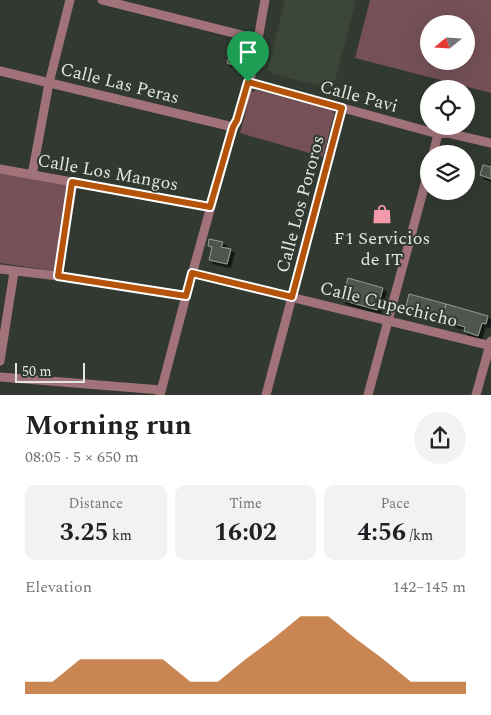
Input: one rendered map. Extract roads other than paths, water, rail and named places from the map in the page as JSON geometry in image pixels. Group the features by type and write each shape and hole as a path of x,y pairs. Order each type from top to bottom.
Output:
{"street":[{"path":"32,175 49,83 70,0"},
{"path":"102,0 257,39"},
{"path":"0,377 161,392 210,207 248,82 265,0"},
{"name":"Calle Las Peras","path":"0,71 233,127"},
{"name":"Calle Pavi","path":"248,82 420,129"},
{"name":"Calle Los Pororos","path":"266,395 342,108"},
{"name":"Calle Pavi","path":"457,135 491,143"},
{"name":"Calle Los Mangos","path":"0,169 210,207"},
{"path":"58,276 72,182"},
{"path":"368,395 421,200"},
{"path":"0,269 186,296"},
{"path":"0,361 14,272"},
{"name":"Calle Cupechicho","path":"192,273 491,344"},
{"path":"476,395 491,344"}],"place":[{"name":"F1 Servicios de IT","path":"382,214"}]}
